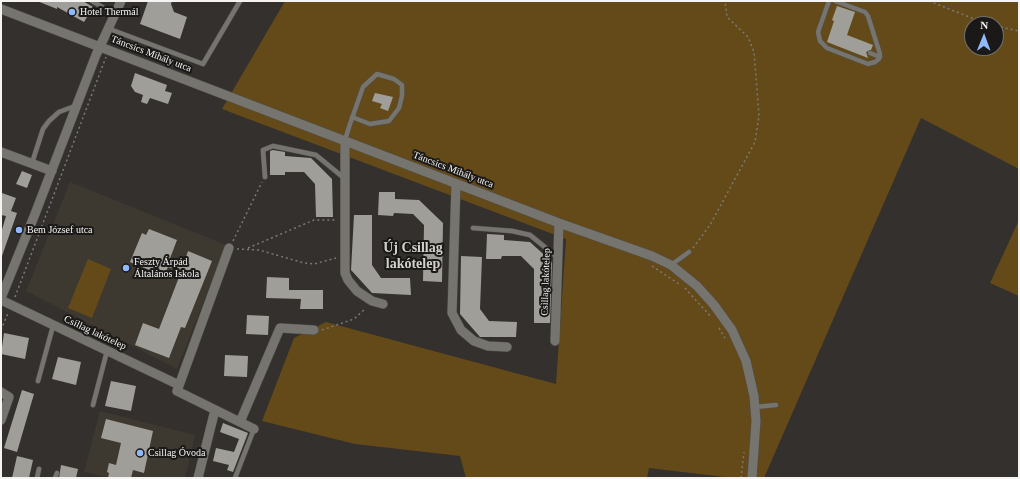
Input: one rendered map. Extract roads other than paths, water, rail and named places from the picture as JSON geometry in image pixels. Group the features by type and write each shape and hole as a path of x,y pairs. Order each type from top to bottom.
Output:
{"street":[{"path":"1,299 52,171 75,106 107,28 121,1"},
{"name":"Táncsics Mihály utca","path":"1,9 345,140 456,184 652,256 671,265 705,294 732,330 748,367 755,407 756,436 752,478"},
{"path":"345,140 345,273 348,280 357,291 372,301 384,304"},
{"path":"1,152 52,171"},
{"path":"456,184 452,313 461,330 474,341 488,346 507,347"},
{"name":"Csillag lakótelep","path":"555,341 559,223"},
{"path":"179,385 229,248"},
{"name":"Csillag lakótelep","path":"1,299 11,306 179,385 177,391 254,429"},
{"path":"240,422 280,328 314,330"},
{"path":"1,392 9,397 1,420"},
{"path":"198,478 215,410"}],"lane":[{"path":"92,1 114,14"},
{"path":"107,28 203,64 240,1"},
{"path":"829,1 818,32 820,41 827,48 868,64 875,62 880,57 880,50 868,16 865,12 835,1"},
{"path":"870,53 880,57"},
{"path":"345,140 352,117 363,87 377,74 394,79 402,85 402,96 399,108 389,121 370,124 352,117"},
{"path":"32,164 44,129 49,121 59,112 75,106"},
{"path":"264,177 263,150 273,146 316,155 344,178"},
{"path":"474,228 512,231 530,235 558,258"},
{"path":"671,265 689,252"},
{"path":"38,381 53,326"},
{"path":"93,405 107,351"},
{"path":"755,407 776,405"},
{"path":"234,478 254,429"},
{"path":"36,478 39,469"},
{"path":"55,478 57,473"}],"place":[{"name":"Hotel Thermál","path":"72,12"},
{"name":"Bem József utca","path":"19,230"},
{"name":"Feszty Árpád Általános Iskola","path":"126,268"},
{"name":"Csillag Óvoda","path":"140,453"}],"district":[{"name":"Új Csillag lakótelep","path":"413,256"}]}
